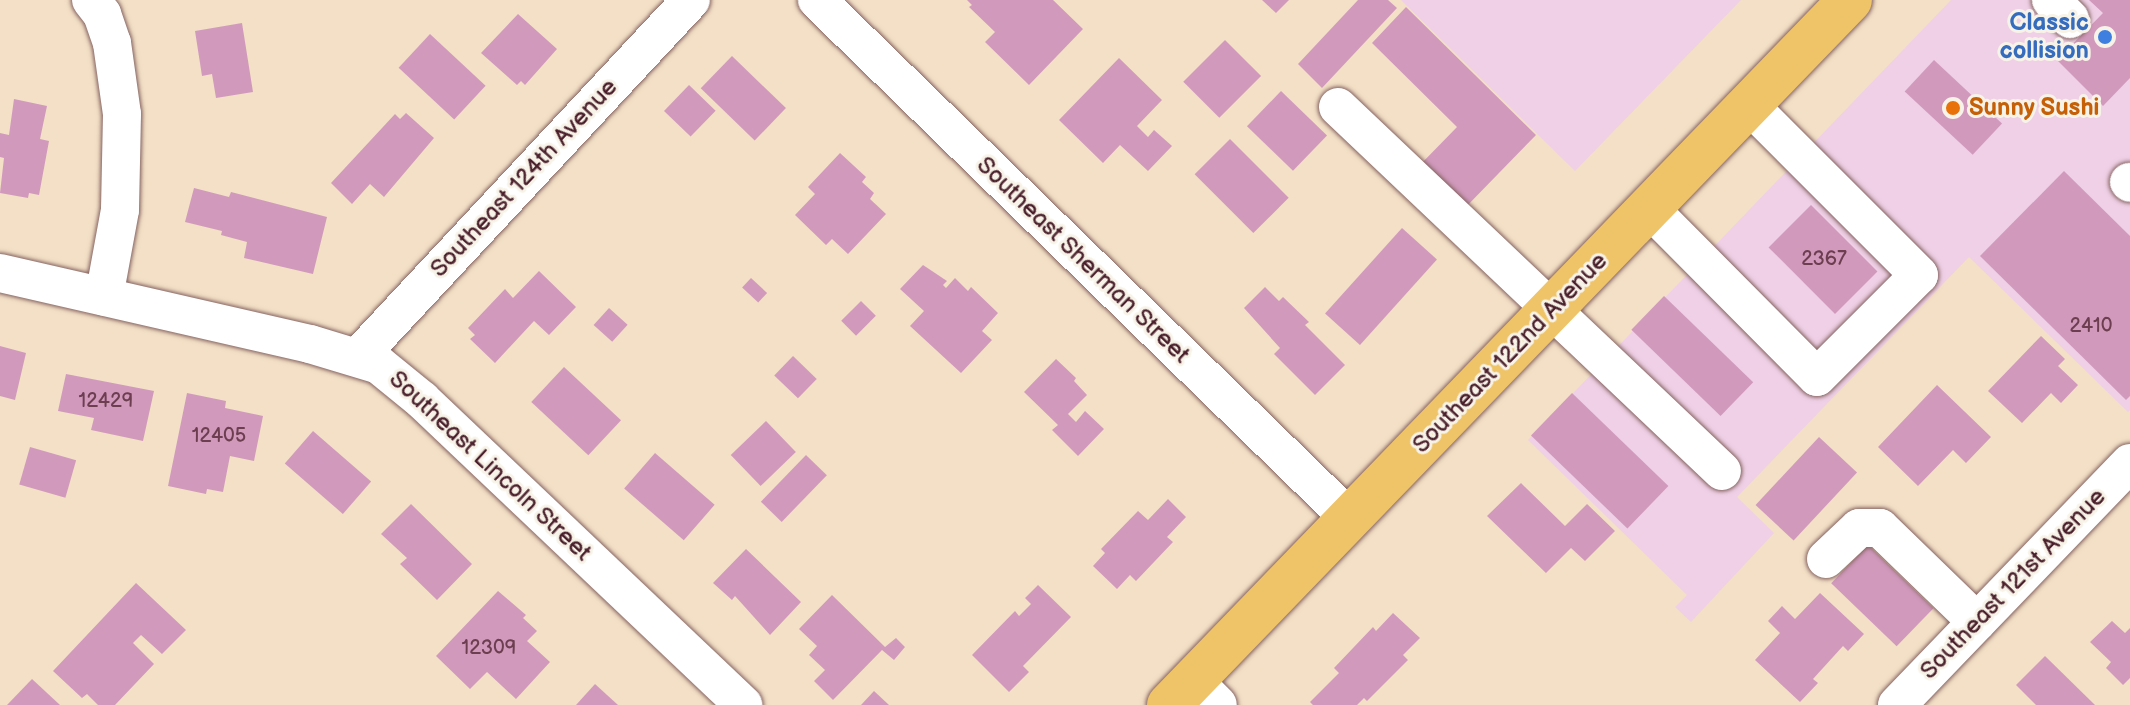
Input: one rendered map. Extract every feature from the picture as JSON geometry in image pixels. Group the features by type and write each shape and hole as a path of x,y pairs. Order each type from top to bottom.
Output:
{"main road":[{"name":"Southeast 122nd Avenue","path":"1193,697 1350,519 1850,0"}],"street":[{"path":"91,0 102,14 112,43 122,114 120,210 104,297"},
{"name":"Southeast 124th Avenue","path":"358,357 691,0"},
{"name":"Southeast Sherman Street","path":"817,0 1350,519"},
{"path":"1649,208 1817,377 1919,275 1749,105"},
{"path":"1338,107 1722,471"},
{"name":"Southeast Lincoln Street","path":"0,273 358,357 379,365 422,400 743,705"},
{"name":"Southeast 121st Avenue","path":"1897,705 2130,463"},
{"path":"1826,559 1859,528 1880,528 1977,622"}],"shaded area":[{"path":"1401,0 1741,0 1575,171"},
{"path":"1951,0 2130,0 2130,410 2128,412 1969,257 1737,497 1774,533 1691,622 1675,607 1687,595 1528,440"}],"building":[{"path":"967,0 1053,0 1083,29 1029,85 985,42 995,32 969,7 972,5"},
{"path":"1262,0 1289,0 1276,13"},
{"path":"1358,0 1388,0 1397,8 1322,88 1298,64"},
{"name":"Classic collision","path":"2089,0 2130,0 2130,78 2103,106 2057,60 2103,13"},
{"path":"1406,7 1536,135 1461,212 1417,168 1457,127 1372,43"},
{"path":"518,14 557,49 525,85 521,81 517,85 481,53"},
{"path":"242,23 253,92 216,98 212,74 202,76 195,31"},
{"path":"430,34 486,86 454,119 399,68"},
{"path":"1225,40 1261,76 1219,118 1183,82"},
{"path":"732,56 786,108 755,140 701,88"},
{"path":"1119,58 1162,100 1137,126 1148,137 1154,130 1172,146 1148,171 1120,145 1103,163 1059,120"},
{"name":"Sunny Sushi","path":"1934,60 2002,123 1973,155 1905,91"},
{"path":"689,85 716,111 691,137 664,111"},
{"path":"1281,91 1327,135 1293,171 1247,126"},
{"path":"14,99 47,106 40,139 49,141 39,195 29,193 28,198 0,193 4,158 0,157 0,133 9,135"},
{"path":"406,113 434,138 384,197 370,184 352,204 331,183 395,114 400,119"},
{"path":"1230,139 1289,198 1253,233 1195,174"},
{"path":"840,153 866,177 862,182 874,193 870,199 886,214 848,254 832,239 826,245 795,215 815,194 808,187"},
{"path":"2064,171 2130,236 2130,396 2126,400 1980,256"},
{"path":"194,188 229,197 231,192 327,217 313,274 244,258 247,242 221,235 222,231 185,222"},
{"path":"1811,205 1877,271 1835,314 1769,247"},
{"path":"1402,228 1437,259 1360,345 1325,313"},
{"path":"923,265 947,281 943,285 946,288 955,278 968,291 971,287 998,313 982,331 992,340 961,373 910,326 924,311 900,289"},
{"path":"539,271 576,307 549,335 534,321 495,363 470,339 475,335 468,328 505,289 513,298"},
{"path":"751,278 767,293 758,303 742,288"},
{"path":"1265,287 1279,301 1283,297 1309,322 1305,325 1345,365 1315,395 1274,354 1280,348 1244,308"},
{"path":"1664,296 1753,382 1721,416 1631,330"},
{"path":"861,301 876,316 856,336 841,321"},
{"path":"609,308 628,325 612,342 594,325"},
{"path":"2041,336 2065,359 2058,366 2078,385 2061,403 2051,393 2022,423 1988,391"},
{"path":"0,346 26,353 15,400 0,396"},
{"path":"793,356 817,379 798,398 774,375"},
{"path":"1056,359 1076,378 1074,381 1087,395 1068,414 1076,422 1085,411 1104,429 1078,456 1052,430 1058,425 1024,392"},
{"path":"564,367 621,420 588,455 531,402"},
{"path":"66,374 154,391 143,441 91,430 94,418 58,411"},
{"path":"1937,385 1991,437 1966,463 1953,450 1918,486 1878,447"},
{"path":"187,393 226,401 225,408 263,416 254,461 230,456 223,492 207,489 206,494 168,486"},
{"path":"1572,393 1668,486 1627,529 1531,435"},
{"path":"766,421 796,452 761,486 731,455"},
{"path":"313,431 371,482 343,514 285,463"},
{"path":"1819,437 1857,472 1794,540 1756,505"},
{"path":"30,447 76,460 65,498 19,484"},
{"path":"655,453 715,505 684,540 624,488"},
{"path":"806,455 827,475 782,522 761,502"},
{"path":"1521,483 1565,526 1587,504 1615,531 1585,561 1571,548 1546,573 1487,516"},
{"path":"1168,499 1186,517 1167,537 1173,542 1136,581 1130,575 1117,589 1093,566 1105,553 1101,549 1138,511 1148,520"},
{"path":"411,504 472,564 437,600 400,564 407,558 381,534"},
{"path":"1868,545 1933,608 1897,646 1831,583"},
{"path":"746,549 801,602 770,635 735,596 732,600 713,583"},
{"path":"136,583 186,630 162,654 141,635 133,643 154,664 115,705 98,705 87,694 82,698 53,671"},
{"path":"1038,585 1071,617 1023,666 1029,672 1009,692 972,655 1015,611 1019,616 1031,604 1025,598"},
{"path":"498,591 526,615 523,618 537,631 527,641 550,662 516,699 487,672 470,689 436,656"},
{"path":"1820,593 1864,634 1848,651 1843,646 1813,679 1818,683 1800,702 1755,660 1780,633 1768,621 1782,606 1795,619"},
{"path":"832,595 885,647 896,638 905,647 894,660 882,650 833,700 814,681 825,670 809,655 817,646 799,629"},
{"path":"1393,613 1420,638 1403,655 1408,660 1367,701 1364,698 1357,705 1313,705 1310,702 1339,673 1334,668 1373,627 1376,631"},
{"path":"2112,621 2125,633 2130,628 2130,678 2123,685 2106,668 2111,662 2090,642"},
{"path":"2045,656 2095,705 2036,705 2016,685"},
{"path":"32,679 60,705 7,705"},
{"path":"595,684 618,705 576,705"},
{"path":"874,691 889,705 861,705"}],"place":[{"name":"Classic collision","path":"2105,37"},
{"name":"Sunny Sushi","path":"1953,108"}]}
